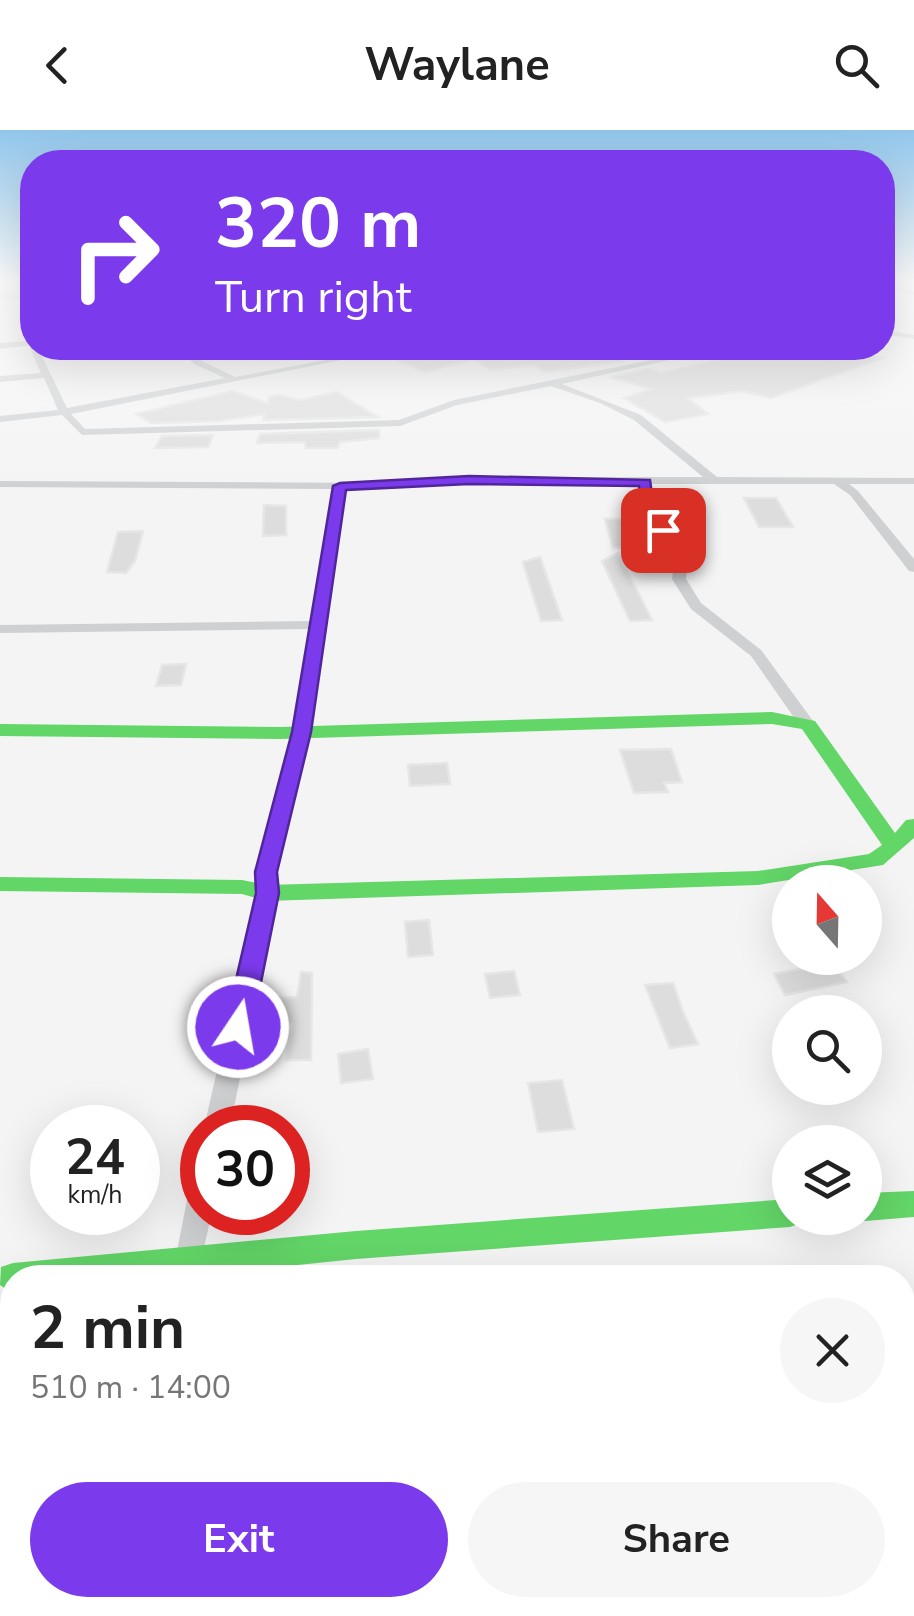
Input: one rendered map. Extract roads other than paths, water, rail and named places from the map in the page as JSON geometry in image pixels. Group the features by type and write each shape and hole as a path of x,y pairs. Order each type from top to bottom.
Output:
{"street":[{"path":"40,360 64,412 82,432 400,422 454,404 662,360"},
{"path":"194,360 233,378"},
{"path":"0,419 64,412 331,360"},
{"path":"0,379 47,374"},
{"path":"552,383 604,398 650,426 717,482"},
{"path":"0,484 340,486 469,480 914,481"},
{"path":"838,481 854,492 914,568"},
{"path":"645,482 648,518 663,530 681,562 679,579 696,606 756,652 894,847"},
{"path":"222,1105 267,893 266,872 302,732 340,486"},
{"path":"0,629 321,625"},
{"path":"0,730 302,732 742,717 808,724"},
{"path":"0,884 242,887 267,893 758,878 876,860 914,825"},
{"path":"882,1206 914,1204"},
{"path":"221,1265 356,1245 772,1214"},
{"path":"188,1265 194,1235"}]}
